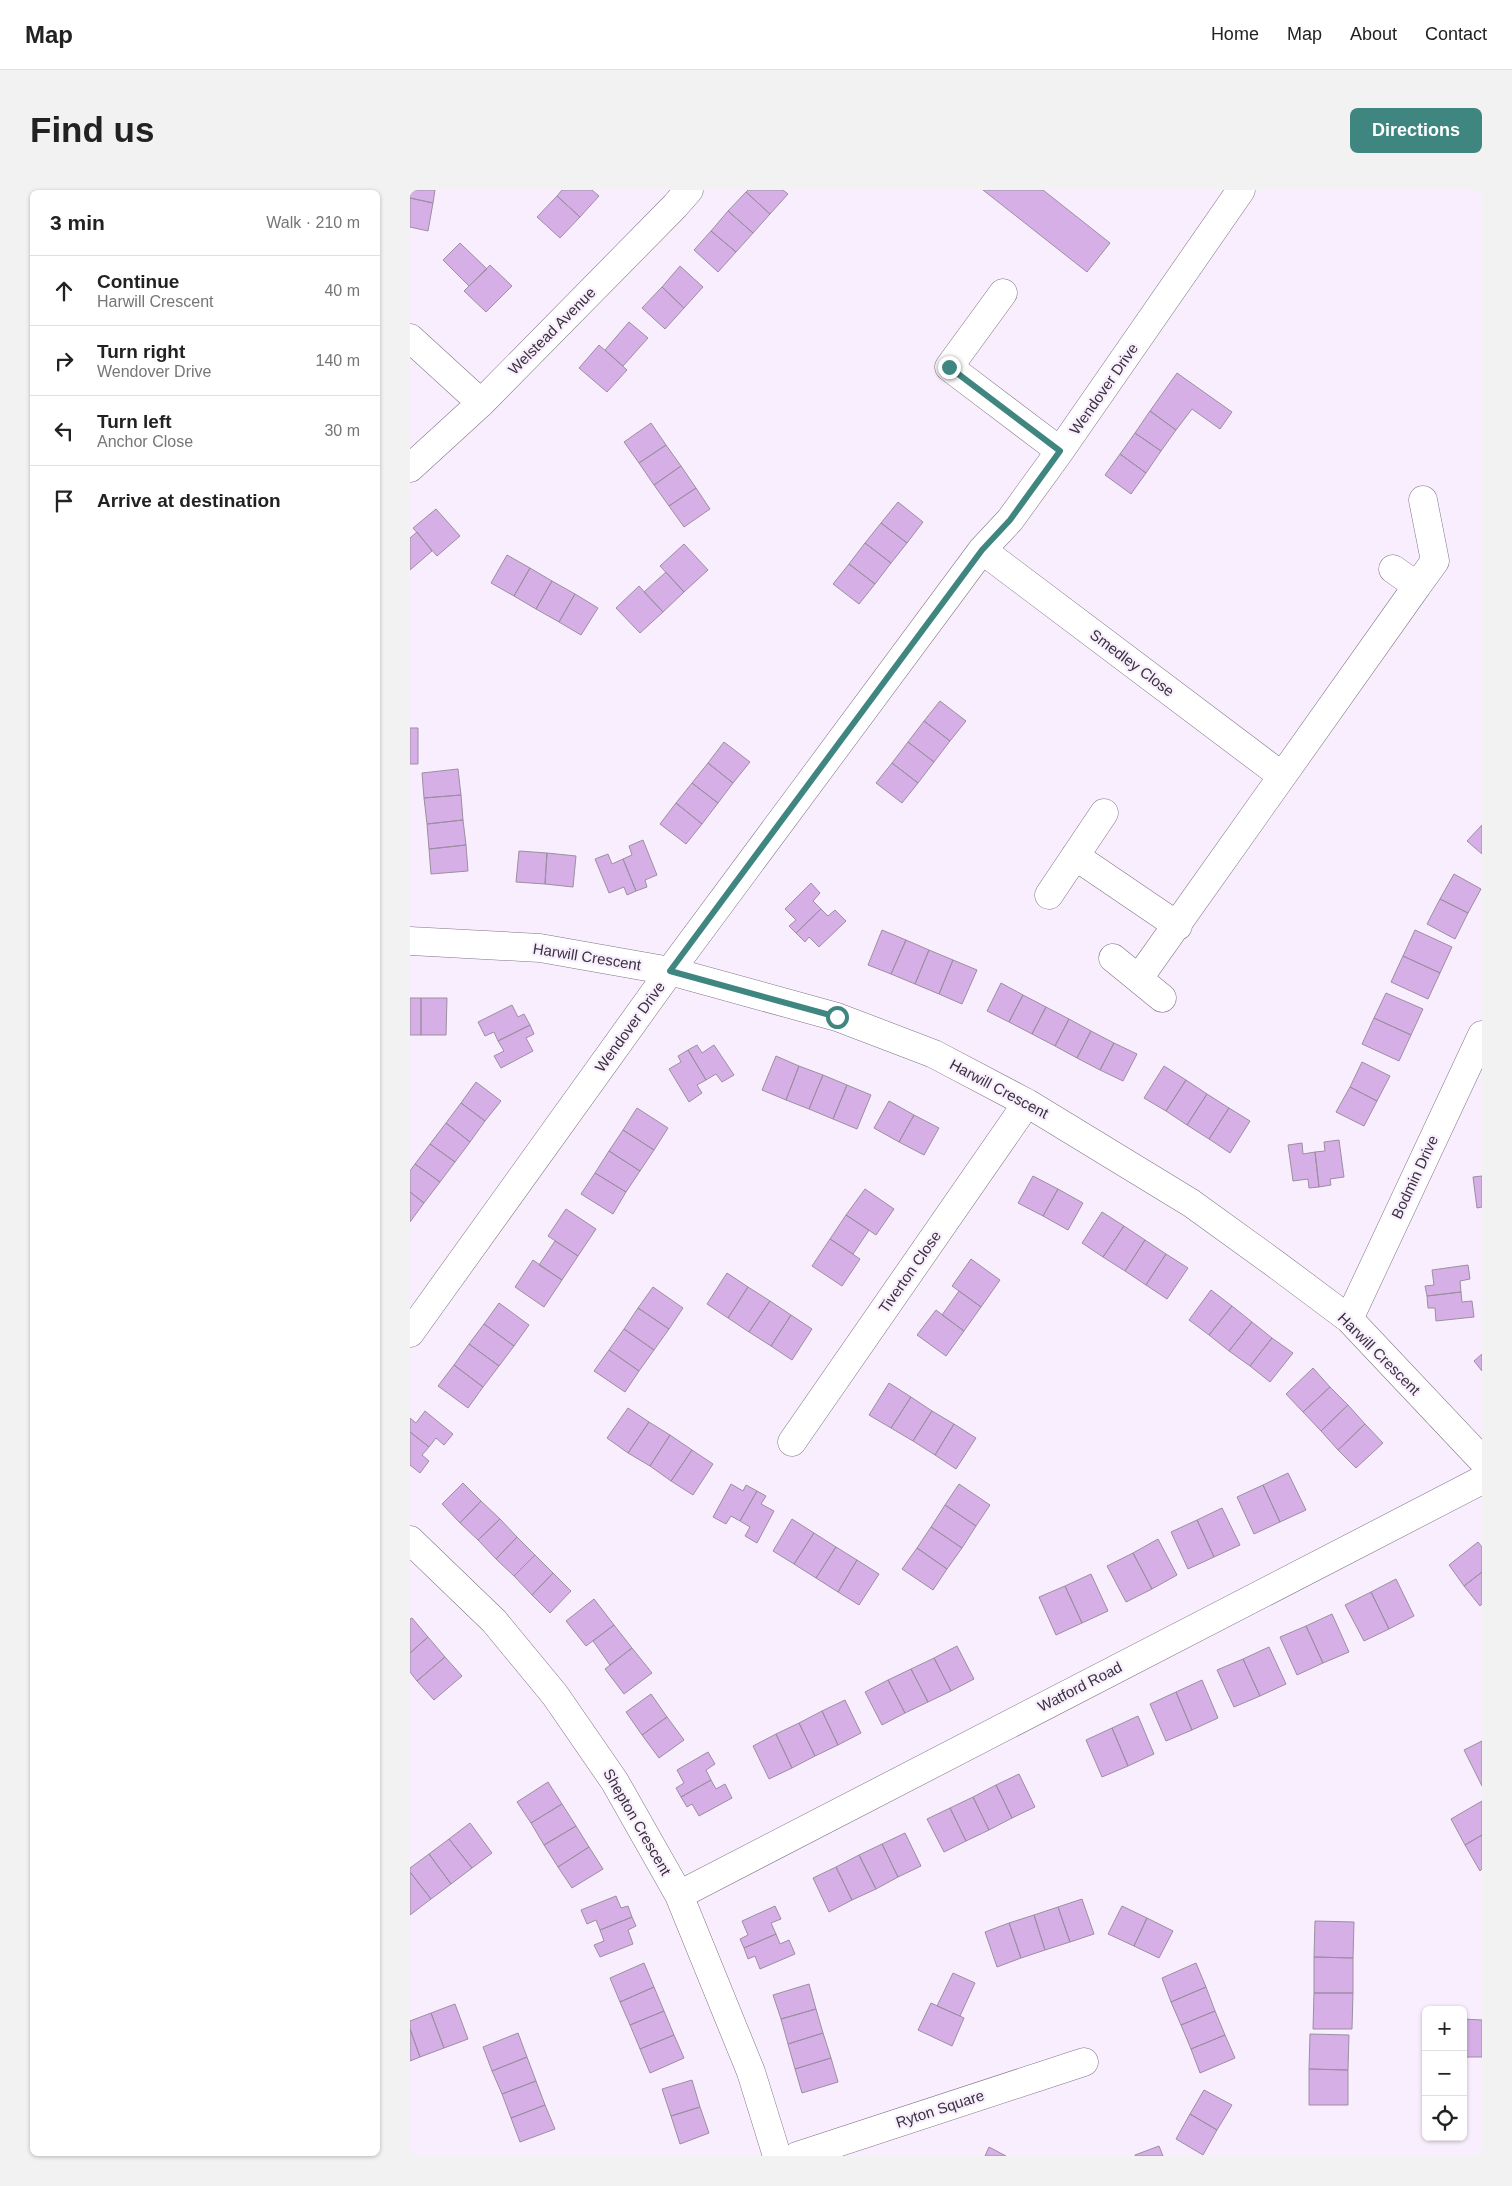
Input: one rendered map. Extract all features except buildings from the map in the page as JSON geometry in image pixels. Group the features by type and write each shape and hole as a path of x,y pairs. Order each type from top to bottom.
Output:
{"street":[{"name":"Welstead Avenue","path":"410,468 481,403 675,206 688,190"},
{"name":"Wendover Drive","path":"410,1333 670,971 982,550 1010,520 1241,190"},
{"path":"1003,293 949,367 1060,451"},
{"path":"410,338 481,403"},
{"path":"1140,978 1435,561 1423,500"},
{"name":"Smedley Close","path":"982,550 1282,776"},
{"path":"1393,570 1417,586"},
{"path":"1048,895 1104,813"},
{"path":"1075,856 1178,926"},
{"name":"Harwill Crescent","path":"410,941 540,948 670,971 837,1017 934,1054 1027,1103 1191,1203 1349,1319 1482,1460"},
{"path":"1112,958 1140,978 1162,998"},
{"name":"Bodmin Drive","path":"1349,1319 1482,1036"},
{"name":"Tiverton Close","path":"792,1442 1027,1103"},
{"name":"Watford Road","path":"679,1894 1482,1480"},
{"name":"Shepton Crescent","path":"410,1540 494,1621 555,1695 615,1782 679,1894 751,2072 777,2156"},
{"name":"Ryton Square","path":"797,2156 1084,2062"}],"route":[{"path":"837,1017 670,971 982,550 1010,520 1060,451 949,367"}]}
